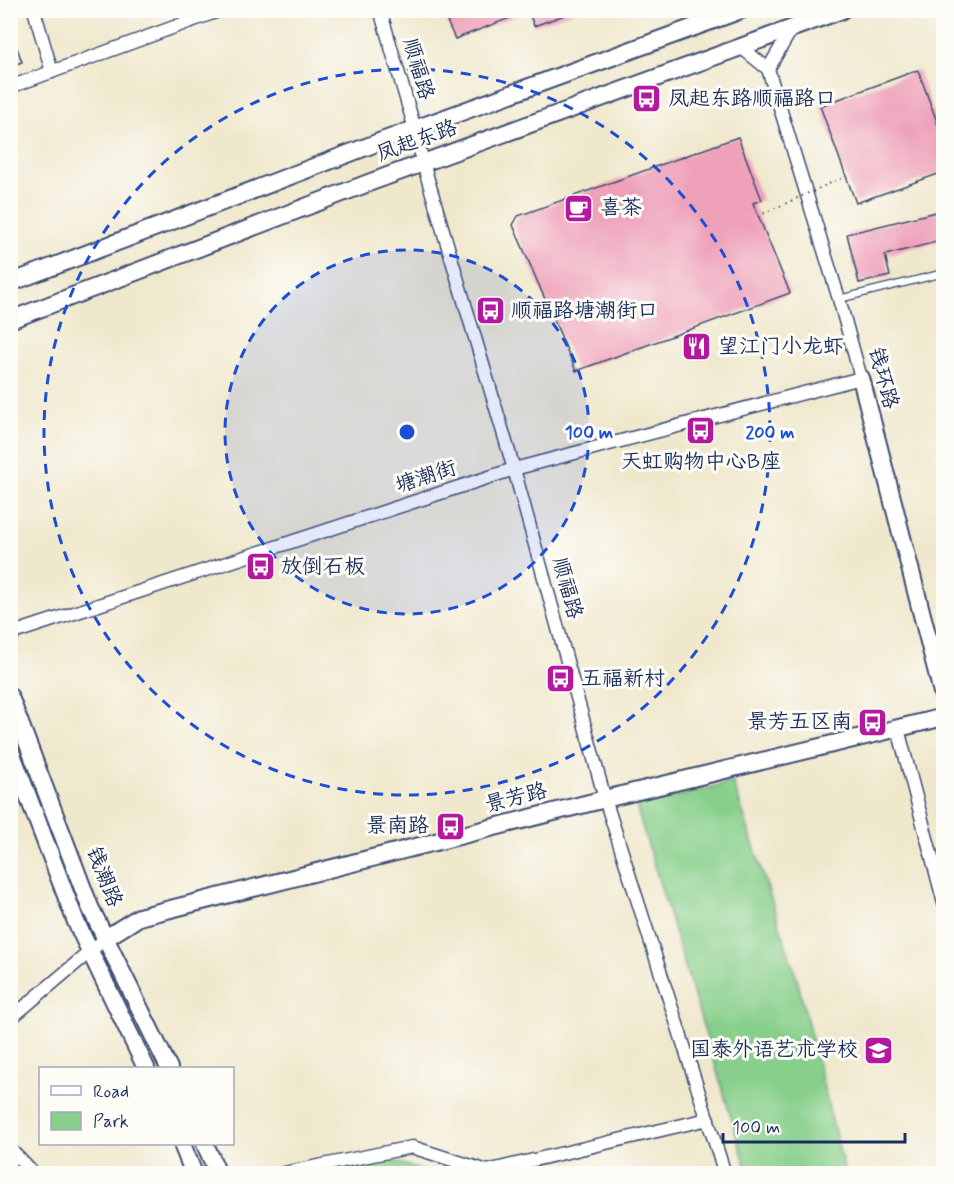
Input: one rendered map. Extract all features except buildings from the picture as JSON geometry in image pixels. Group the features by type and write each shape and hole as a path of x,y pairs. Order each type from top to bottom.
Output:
{"main road":[{"name":"凤起东路","path":"10,320 423,163 842,10"},
{"name":"凤起东路","path":"10,283 415,129 740,11"},
{"name":"钱环路","path":"861,378 944,700"},
{"name":"钱潮路","path":"10,697 90,907 169,1067"},
{"name":"景芳路","path":"106,938 139,916 944,717"},
{"name":"钱潮路","path":"10,749 89,951 146,1067"},
{"path":"183,1145 194,1173"},
{"path":"206,1145 218,1173"}],"street":[{"path":"34,10 52,72"},
{"path":"10,87 221,10"},
{"name":"顺福路","path":"380,10 514,469 605,799 725,1173"},
{"path":"742,48 768,69 791,30"},
{"name":"钱环路","path":"768,69 861,378"},
{"name":"塘潮街","path":"10,634 514,469 861,378"},
{"path":"898,729 944,903"},
{"path":"10,1019 106,938"},
{"path":"279,1173 412,1148 487,1171 708,1119"},
{"path":"10,1149 34,1173"}],"lane":[{"path":"839,299 944,273"}],"path":[{"path":"758,216 846,177"}],"green space":[{"path":"733,782 797,979 845,1173 748,1173 636,806"},
{"path":"382,1157 429,1173 313,1174"}],"place":[{"name":"凤起东路顺福路口","path":"647,99"},
{"name":"喜茶","path":"579,208"},
{"name":"顺福路塘潮街口","path":"490,311"},
{"name":"望江门小龙虾","path":"697,347"},
{"name":"天虹购物中心B座","path":"701,431"},
{"name":"放倒石板","path":"260,567"},
{"name":"五福新村","path":"560,679"},
{"name":"景芳五区南","path":"873,722"},
{"name":"景南路","path":"450,826"},
{"name":"国泰外语艺术学校","path":"879,1050"}]}
